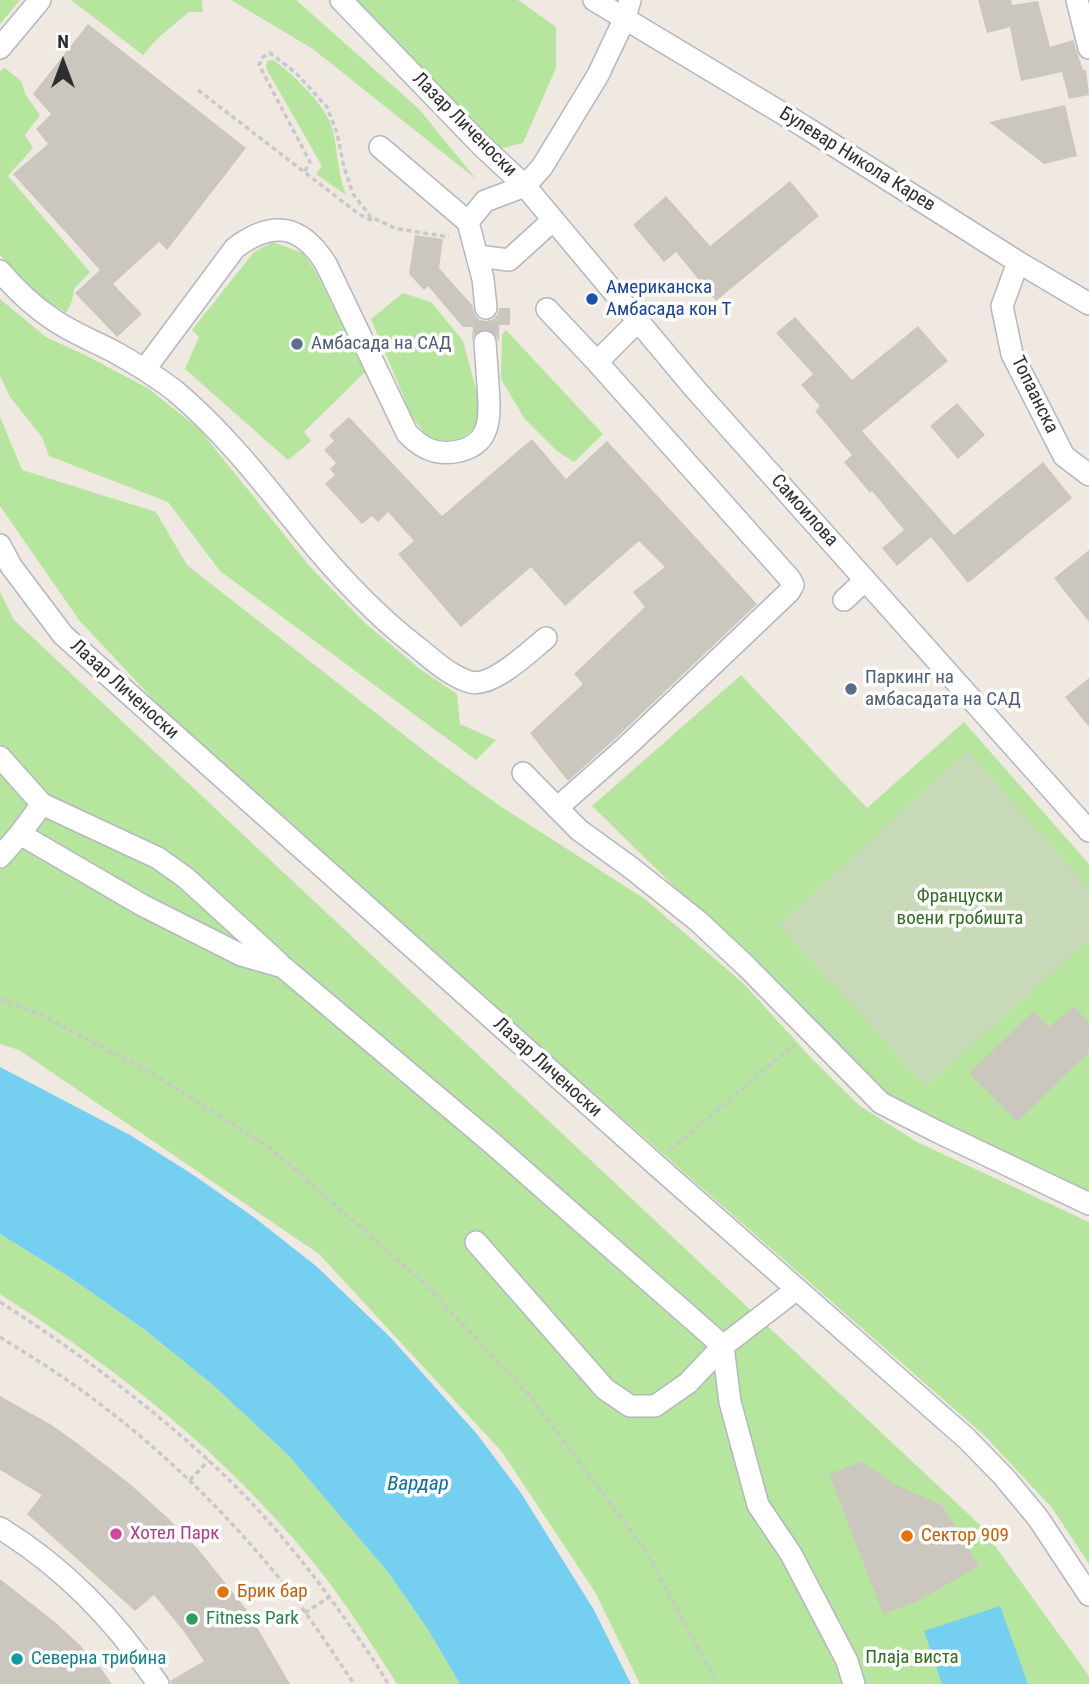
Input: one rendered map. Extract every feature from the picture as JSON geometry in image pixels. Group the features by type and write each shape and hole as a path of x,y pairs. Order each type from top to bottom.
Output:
{"street":[{"path":"0,48 40,0"},
{"name":"Лазар Личеноски","path":"341,0 481,145 525,186 542,167 585,98 627,9"},
{"name":"Булевар Никола Карев","path":"594,0 627,9 805,127 1089,304"},
{"path":"1077,0 1089,48"},
{"path":"380,147 468,222 483,279 486,308"},
{"path":"468,222 485,201 525,186"},
{"name":"Самоилова","path":"525,186 695,389 1089,831"},
{"path":"477,256 509,260 552,221"},
{"path":"145,369 235,248 248,238 270,230 298,234 318,251 407,433 416,443 430,451 443,453 468,449 480,441 487,430 490,407 485,342"},
{"name":"Топаанска","path":"1018,262 1002,306 1012,354 1064,456 1089,475"},
{"path":"0,271 27,299 52,319 145,369 174,390 231,444 326,560 374,610 454,675 469,682 484,682 508,669 545,638"},
{"path":"547,309 793,585 789,592 625,748 557,808"},
{"path":"597,362 638,321"},
{"name":"Лазар Личеноски","path":"0,545 11,566 63,635 654,1164 967,1439 1004,1477 1038,1518 1089,1595"},
{"path":"844,600 866,580"},
{"path":"0,757 42,804 158,858 186,878 284,967 493,1144 723,1346 730,1402 758,1505 791,1554 847,1661 854,1684"},
{"path":"523,773 579,830 698,920 881,1103 1089,1204"},
{"path":"0,857 42,804"},
{"path":"20,834 154,911 241,955 284,967"},
{"path":"476,1242 604,1389 630,1406 655,1406 688,1383 723,1346 797,1289"},
{"path":"0,1528 29,1546 88,1596 121,1633 158,1684"}],"path":[{"path":"305,171 310,162 259,65 263,57 270,53 296,74 327,107 337,133 353,194 371,217 399,230"},
{"path":"198,90 360,215 399,230 449,237 477,256"},
{"path":"0,999 39,1013 153,1074 270,1148 425,1284 530,1396 645,1550 717,1684"},
{"path":"654,1164 809,1031"},
{"path":"0,1302 140,1401 209,1460 255,1507 329,1597 388,1684"},
{"path":"0,1337 108,1410 190,1480 272,1568 354,1684"},
{"path":"190,1480 209,1460"},
{"path":"305,1613 329,1597"}],"green space":[{"path":"0,0 20,0 0,24"},
{"path":"71,0 202,0 203,12 189,12 159,37 143,55"},
{"path":"231,0 296,0 419,109 476,179 313,49"},
{"path":"353,0 518,0 556,27 556,68 523,143 498,149"},
{"path":"273,60 306,89 327,117 333,130 346,195 316,174 322,166 266,68 267,61"},
{"path":"5,68 22,82 25,94 40,115 25,135 33,148 8,176 90,272 74,289 66,313 27,288 0,255 0,71"},
{"path":"273,242 303,253 316,272 365,372 304,432 311,441 288,460 185,369 199,337 192,330 254,252"},
{"path":"403,293 431,302 463,341 482,411 475,429 456,441 430,440 412,417 371,319"},
{"path":"0,299 46,337 149,389 199,429 311,568 366,624 420,669 457,694 460,724 496,740 476,760 220,571 168,502 49,456 42,437 10,397 0,376"},
{"path":"506,330 603,434 574,462 557,451 524,418 501,379 502,335"},
{"path":"0,417 22,470 156,512 187,565 436,760 497,804 645,899 744,984 813,1060 860,1106 917,1142 1089,1222 1089,1564 1052,1508 985,1436 195,744 79,620 0,506"},
{"name":"Плаја виста","path":"0,592 14,620 980,1525 1089,1676 1089,1684 640,1684 595,1592 502,1452 319,1254 19,1050 0,1044"},
{"path":"741,675 867,808 964,722 1089,864 1089,1198 891,1099 592,806"},
{"name":"Француски воени гробишта","path":"967,751 1089,888 1089,940 926,1086 779,925"},
{"path":"0,1234 71,1278 145,1330 213,1385 288,1455 387,1571 427,1628 460,1684 397,1684 324,1576 279,1522 243,1485 206,1449 127,1383 0,1294"}],"water":[{"name":"Вардар","path":"0,1067 130,1135 192,1174 255,1218 316,1266 390,1337 477,1434 521,1493 594,1610 631,1684 460,1684 427,1628 387,1571 288,1455 213,1385 145,1330 71,1278 0,1234"},
{"path":"1000,1606 1028,1684 942,1684 924,1631"}],"building":[{"path":"978,0 1011,0 1012,5 1038,1 1050,47 1073,40 1083,70 1086,70 1089,95 1069,99 1062,72 1021,81 1010,27 987,33"},
{"path":"88,24 246,148 167,250 159,242 113,284 142,314 117,337 75,293 100,270 13,174 48,144 36,129 51,114 33,94"},
{"path":"1065,105 1077,156 1044,164 989,122"},
{"path":"790,181 819,216 716,301 676,252 664,262 633,225 666,196 710,246"},
{"path":"415,235 443,239 439,268 472,305 480,320 493,319 499,308 510,308 510,325 499,325 499,342 495,334 485,329 477,332 472,341 473,327 463,327 428,286 424,290 409,274"},
{"path":"795,317 852,380 918,326 948,361 862,431 954,535 1043,462 1072,498 968,583 931,537 897,566 882,548 904,530 844,462 852,455 815,411 820,406 801,385 813,374 776,333"},
{"path":"957,403 985,435 958,459 930,426"},
{"path":"349,417 442,516 532,439 566,479 607,441 757,604 568,781 530,733 583,684 574,674 645,607 633,592 665,567 639,541 565,606 531,567 461,627 398,554 414,541 388,512 378,522 372,516 362,524 325,484 335,475 330,469 336,463 324,450 334,441 329,435"},
{"path":"1089,550 1089,622 1054,578"},
{"path":"1089,678 1089,727 1065,697"},
{"path":"1074,1006 1089,1023 1089,1052 1017,1122 969,1073 1034,1011 1049,1027"},
{"name":"Хотел Парк","path":"0,1396 50,1424 77,1443 130,1484 169,1519 198,1549 247,1610 290,1684 171,1684 170,1681 204,1661 154,1595 135,1611 27,1514 42,1495 0,1470"},
{"name":"Сектор 909","path":"862,1462 894,1484 942,1505 979,1566 916,1602 883,1614 829,1474"},
{"path":"0,1579 80,1645 112,1684 0,1684"}],"tunnel":[{"path":"485,342 486,308"}],"place":[{"name":"Американска Амбасада кон Т","path":"592,299"},
{"name":"Амбасада на САД","path":"297,344"},
{"name":"Паркинг на амбасадата на САД","path":"851,689"},
{"name":"Хотел Парк","path":"116,1534"},
{"name":"Сектор 909","path":"907,1536"},
{"name":"Брик бар","path":"223,1592"},
{"name":"Fitness Park","path":"192,1619"},
{"name":"Северна трибина","path":"17,1659"}]}
